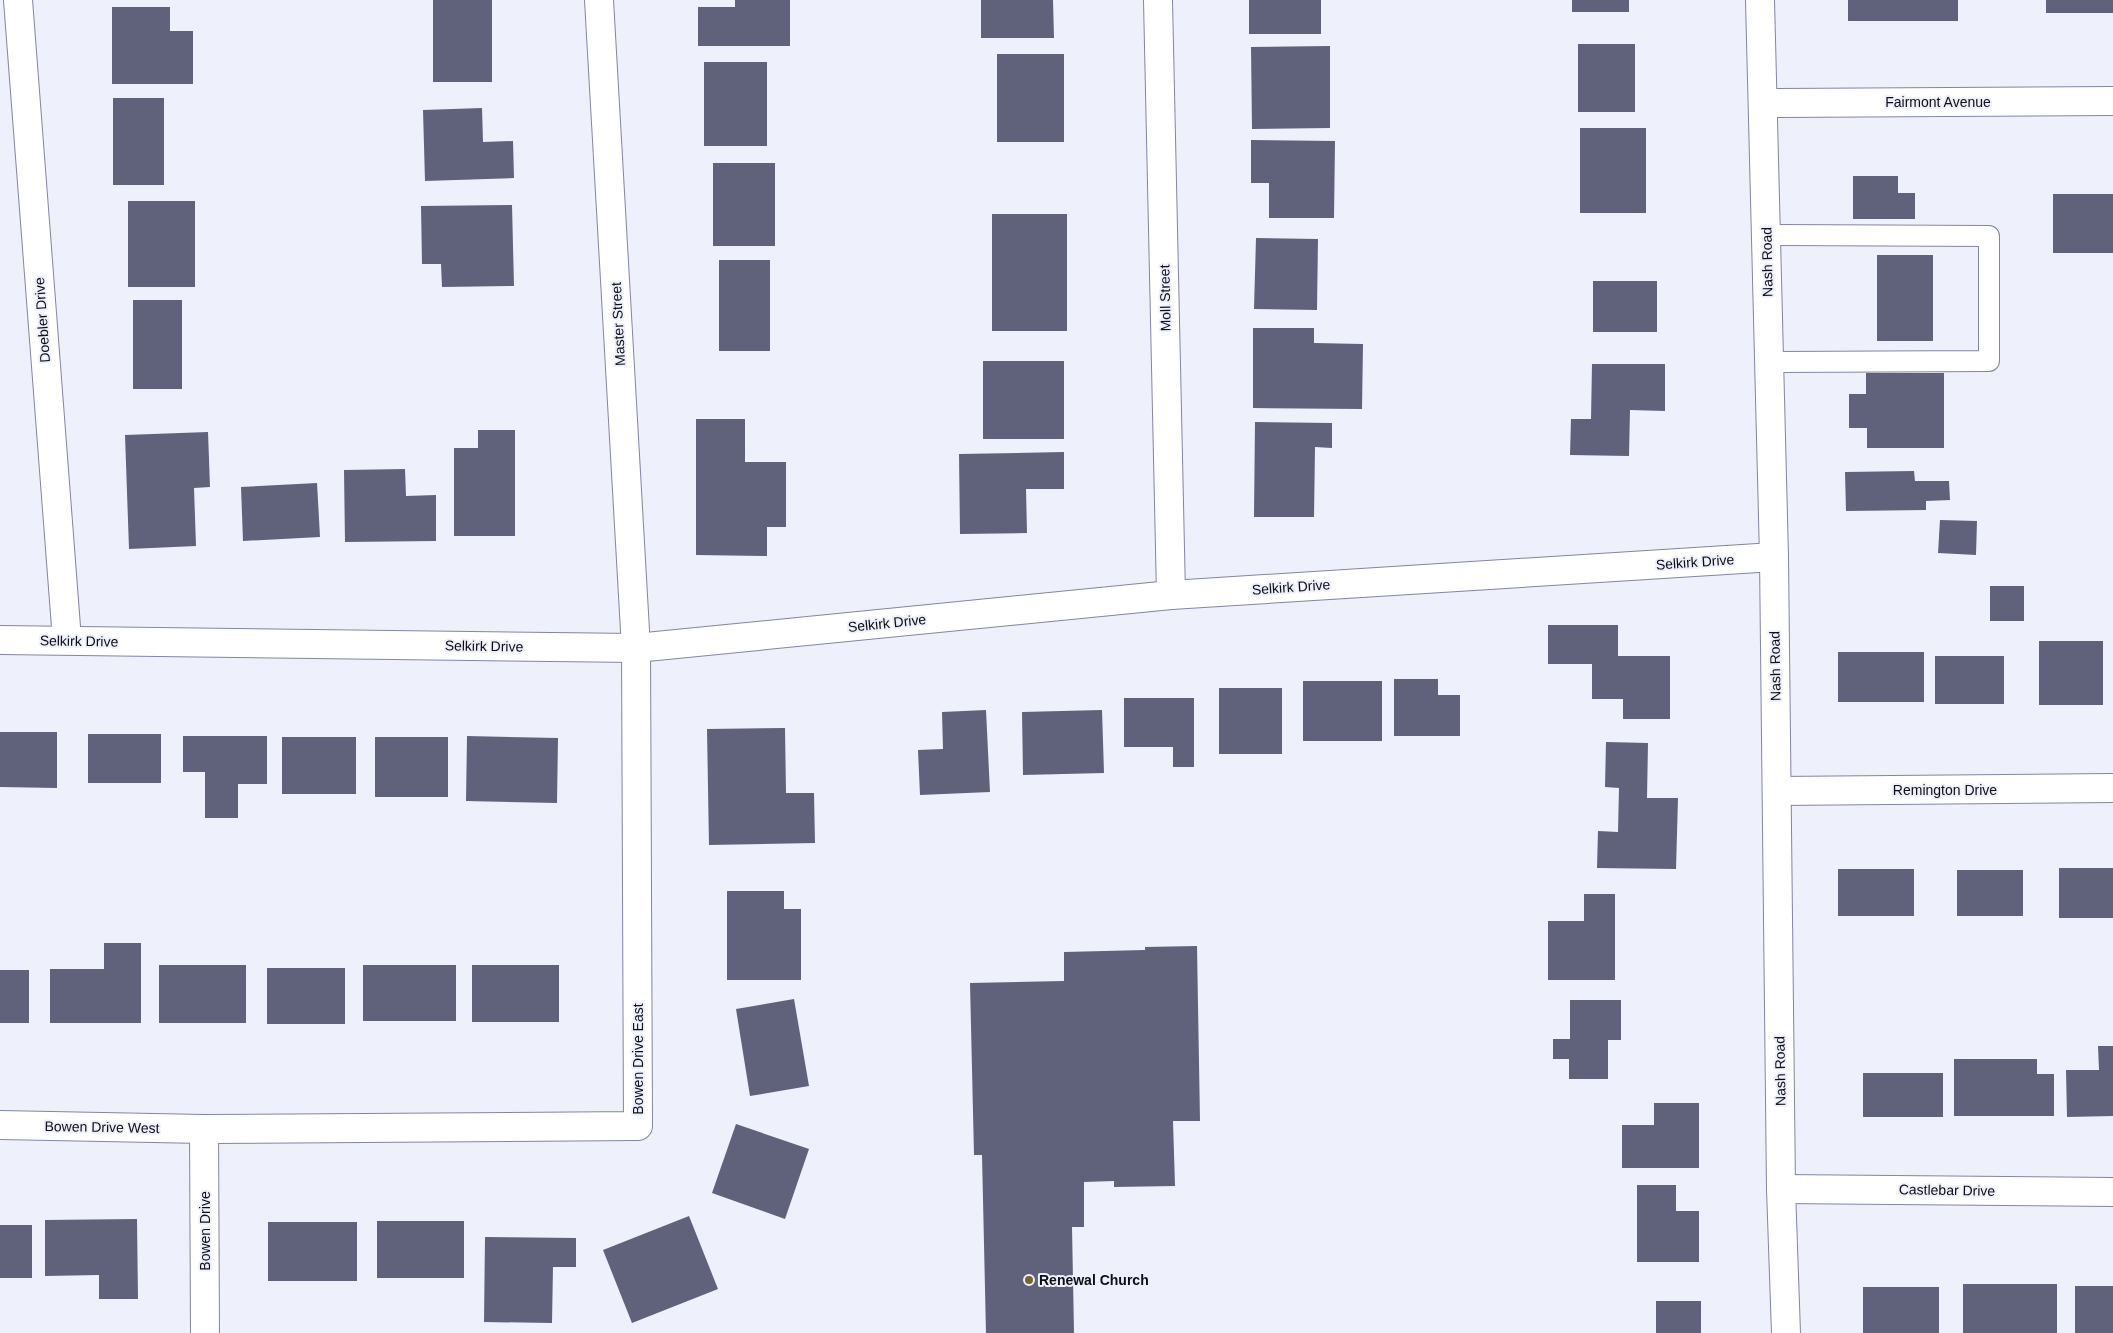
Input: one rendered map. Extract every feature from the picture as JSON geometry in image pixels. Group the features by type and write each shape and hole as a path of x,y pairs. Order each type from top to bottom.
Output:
{"street":[{"name":"Doebler Drive","path":"18,0 67,640"},
{"name":"Master Street","path":"600,0 636,648"},
{"name":"Moll Street","path":"1158,0 1171,595"},
{"name":"Nash Road","path":"1760,0 1774,557 1782,1189 1786,1333"},
{"name":"Fairmont Avenue","path":"1764,103 2113,101"},
{"name":"Selkirk Drive","path":"0,640 636,648 1171,595 1774,557"},
{"name":"Bowen Drive East","path":"204,1129 638,1126 636,648"},
{"name":"Remington Drive","path":"1777,791 2113,788"},
{"name":"Bowen Drive West","path":"0,1125 204,1129"},
{"name":"Bowen Drive","path":"204,1129 205,1333"},
{"name":"Castlebar Drive","path":"1782,1189 2113,1192"}],"lane":[{"path":"1766,235 1989,236 1989,360 1769,362"}],"building":[{"path":"433,0 492,0 492,82 433,82"},
{"path":"735,0 790,0 790,46 698,46 698,7 735,7"},
{"path":"981,0 1053,0 1054,38 981,38"},
{"path":"1249,0 1321,0 1321,34 1249,34"},
{"path":"1572,0 1629,0 1629,12 1572,12"},
{"path":"1848,0 1958,0 1958,21 1848,21"},
{"path":"2046,0 2113,0 2113,13 2046,13"},
{"path":"112,7 170,7 170,31 193,31 193,84 112,84"},
{"path":"1578,44 1635,44 1635,112 1578,112"},
{"path":"1330,46 1330,128 1252,129 1251,47"},
{"path":"997,54 1064,54 1064,142 997,142"},
{"path":"704,62 767,62 767,146 704,146"},
{"path":"113,98 164,98 164,185 113,185"},
{"path":"482,108 483,142 513,141 514,178 425,181 423,110"},
{"path":"1580,128 1646,128 1646,213 1580,213"},
{"path":"1251,140 1335,141 1334,218 1269,218 1269,183 1251,183"},
{"path":"713,163 775,163 775,246 713,246"},
{"path":"1853,176 1898,176 1898,193 1915,193 1915,219 1853,219"},
{"path":"2053,194 2113,194 2113,253 2053,253"},
{"path":"128,201 195,201 195,287 128,287"},
{"path":"512,205 514,286 442,287 441,264 422,264 421,206"},
{"path":"992,214 1067,214 1067,331 992,331"},
{"path":"1256,238 1318,239 1317,310 1254,309"},
{"path":"1877,255 1933,255 1933,341 1877,341"},
{"path":"719,260 770,260 770,351 719,351"},
{"path":"1593,281 1657,281 1657,332 1593,332"},
{"path":"133,300 182,300 182,389 133,389"},
{"path":"1253,328 1314,328 1314,343 1363,344 1362,409 1253,408"},
{"path":"983,361 1064,361 1064,439 983,439"},
{"path":"1592,364 1665,364 1665,411 1630,410 1629,456 1570,455 1571,419 1591,419"},
{"path":"1866,373 1944,373 1944,448 1867,448 1867,428 1849,428 1849,394 1866,394"},
{"path":"696,419 745,419 745,462 786,462 786,527 767,527 767,556 696,555"},
{"path":"1255,422 1332,423 1332,448 1315,447 1314,517 1254,517"},
{"path":"478,430 515,430 515,536 454,536 454,448 478,448"},
{"path":"208,432 210,487 194,488 196,546 129,549 125,435"},
{"path":"1064,452 1064,489 1026,489 1027,533 960,534 959,454"},
{"path":"405,469 406,496 436,495 436,541 345,542 344,470"},
{"path":"1914,471 1915,481 1949,481 1950,500 1926,501 1926,510 1846,511 1845,472"},
{"path":"317,483 320,537 243,541 241,487"},
{"path":"1940,520 1977,521 1976,555 1938,553"},
{"path":"1990,586 2024,586 2024,621 1990,621"},
{"path":"1548,625 1618,625 1618,656 1670,656 1670,719 1623,719 1623,699 1592,699 1592,664 1548,664"},
{"path":"2039,641 2103,641 2103,705 2039,705"},
{"path":"1838,652 1924,652 1924,702 1838,702"},
{"path":"1935,656 2004,656 2004,704 1935,704"},
{"path":"1394,679 1438,679 1438,695 1460,695 1460,736 1394,736"},
{"path":"1303,681 1382,681 1382,741 1303,741"},
{"path":"1219,688 1282,688 1282,754 1219,754"},
{"path":"1124,698 1194,698 1194,767 1173,767 1173,747 1124,747"},
{"path":"986,710 990,792 920,795 918,750 943,749 942,712"},
{"path":"1102,710 1104,773 1023,775 1022,712"},
{"path":"785,728 786,793 814,793 815,843 709,845 707,729"},
{"path":"0,732 57,732 57,788 0,787"},
{"path":"88,734 161,734 161,783 88,783"},
{"path":"183,736 267,736 267,784 238,784 238,818 205,818 205,772 183,772"},
{"path":"467,736 558,738 557,803 466,801"},
{"path":"282,737 356,737 356,794 282,794"},
{"path":"375,737 448,737 448,797 375,797"},
{"path":"1606,742 1648,743 1647,798 1678,798 1676,869 1597,868 1598,831 1618,832 1619,788 1605,787"},
{"path":"2059,868 2113,868 2113,918 2059,918"},
{"path":"1838,869 1914,869 1914,916 1838,916"},
{"path":"1957,870 2023,870 2023,916 1957,916"},
{"path":"727,891 784,891 784,909 801,909 801,980 727,980"},
{"path":"1584,894 1615,894 1615,980 1548,980 1548,921 1584,921"},
{"path":"104,943 141,943 141,1023 50,1023 50,969 104,969"},
{"path":"1197,946 1200,1121 1173,1121 1175,1186 1114,1187 1114,1181 1084,1182 1084,1227 1072,1227 1074,1333 986,1333 982,1155 974,1155 970,983 1064,981 1064,952 1145,950 1145,947"},
{"path":"159,965 246,965 246,1023 159,1023"},
{"path":"363,965 456,965 456,1021 363,1021"},
{"path":"472,965 559,965 559,1022 472,1022"},
{"path":"267,968 345,968 345,1024 267,1024"},
{"path":"0,970 29,970 29,1023 0,1023"},
{"path":"794,999 809,1086 750,1096 736,1009"},
{"path":"1570,1000 1621,1000 1621,1040 1608,1040 1608,1079 1569,1079 1569,1059 1553,1059 1553,1039 1570,1039"},
{"path":"2098,1046 2113,1046 2113,1116 2067,1117 2066,1070 2099,1070"},
{"path":"1954,1059 2037,1059 2037,1074 2054,1074 2054,1116 1954,1116"},
{"path":"1863,1073 1943,1073 1943,1117 1863,1117"},
{"path":"1654,1103 1699,1103 1699,1168 1622,1168 1622,1125 1654,1125"},
{"path":"736,1124 809,1149 785,1219 712,1193"},
{"path":"1637,1185 1676,1185 1676,1211 1699,1211 1699,1262 1637,1262"},
{"path":"689,1216 718,1289 632,1323 603,1250"},
{"path":"137,1219 138,1299 99,1299 99,1275 45,1276 45,1220"},
{"path":"377,1221 464,1221 464,1278 377,1278"},
{"path":"268,1222 357,1222 357,1281 268,1281"},
{"path":"0,1225 32,1225 32,1278 0,1278"},
{"path":"485,1237 576,1238 576,1267 553,1267 552,1323 484,1322"},
{"path":"1963,1284 2057,1284 2057,1333 1963,1333"},
{"path":"2075,1286 2113,1286 2113,1333 2075,1333"},
{"path":"1863,1287 1939,1287 1939,1333 1863,1333"},
{"path":"1656,1301 1701,1301 1701,1333 1656,1333"}],"place":[{"name":"Renewal Church","path":"1029,1280"}]}
